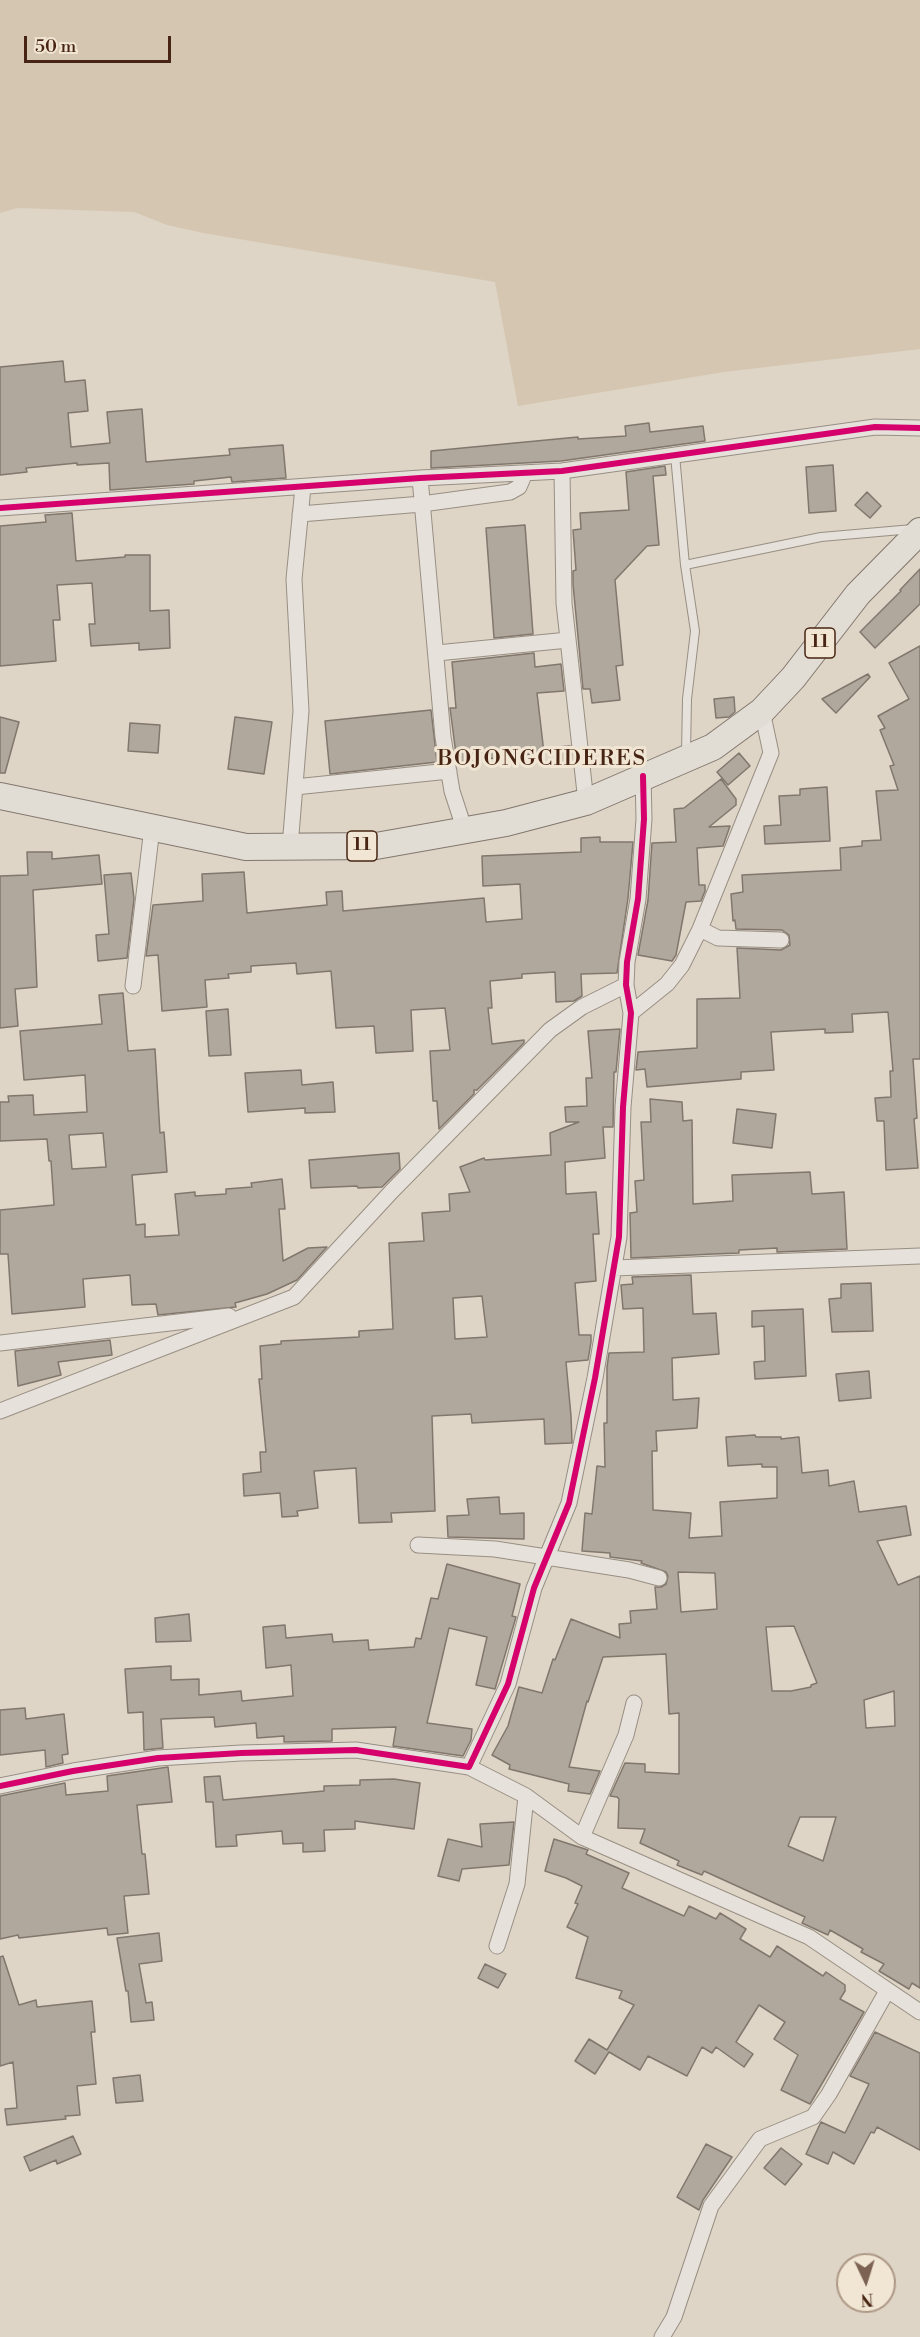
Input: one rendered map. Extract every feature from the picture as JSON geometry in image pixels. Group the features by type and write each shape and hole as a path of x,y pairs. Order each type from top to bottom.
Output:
{"highway":[{"name":"11","path":"0,796 246,847 376,846 465,831 586,802 713,747 762,711 793,678 858,594 920,530"}],"street":[{"path":"0,507 420,478 562,471 875,427 920,428"},
{"path":"562,471 564,603 586,802"},
{"path":"300,514 422,504 510,492 519,488 525,473"},
{"path":"420,478 443,737 453,791 465,831"},
{"path":"290,847 301,711 294,579 303,487"},
{"path":"437,653 568,640"},
{"path":"631,1013 667,984 677,972 700,929 771,753 762,711"},
{"path":"295,787 449,771"},
{"path":"469,1767 508,1684 534,1588 569,1503 595,1378 619,1237 622,1107 631,1013 626,985 627,962 638,900 644,819 643,776"},
{"path":"134,986 152,828"},
{"path":"700,929 718,938 781,940"},
{"path":"0,1412 294,1297 392,1191 550,1030 582,1007 626,985"},
{"path":"614,1268 920,1256"},
{"path":"0,1343 250,1314"},
{"path":"418,1545 495,1549 629,1570 659,1578"},
{"path":"582,1837 626,1735 634,1704"},
{"path":"0,1786 73,1771 158,1758 241,1753 356,1750 469,1767 526,1796 582,1837 809,1936 920,2012"},
{"path":"497,1946 517,1884 526,1796"},
{"path":"662,2337 674,2317 711,2206 760,2139 813,2117 844,2068 887,1991"}],"lane":[{"path":"675,455 695,631 687,699 686,758"},
{"path":"686,565 821,537 920,530"}],"shaded area":[{"path":"0,0 920,0 920,349 724,372 518,406 495,282 203,233 167,225 134,212 17,208 0,213"}],"building":[{"path":"63,361 65,382 85,380 88,411 68,413 71,447 110,443 107,412 142,409 146,462 230,455 229,449 283,445 286,478 232,482 231,477 194,481 194,484 110,490 109,463 77,465 77,463 26,468 27,472 0,475 0,367"},
{"path":"649,423 650,432 703,426 705,441 561,461 431,468 431,451 578,437 578,439 626,436 625,426"},
{"path":"833,465 836,511 809,513 806,467"},
{"path":"665,466 666,475 653,476 659,545 647,546 615,580 623,665 616,666 620,700 592,703 590,689 583,689 573,584 573,571 576,570 573,530 581,529 580,513 629,510 626,472"},
{"path":"867,492 881,506 870,518 855,505"},
{"path":"72,513 76,561 125,557 125,555 150,555 150,611 169,610 170,648 139,650 139,643 91,646 89,624 95,624 92,583 57,585 60,620 53,620 56,661 0,666 0,526 46,522 45,515"},
{"path":"525,525 533,634 494,638 486,528"},
{"path":"920,569 920,604 875,648 860,632"},
{"path":"920,646 920,1059 913,1059 918,1168 886,1170 884,1121 877,1121 875,1098 891,1097 890,1071 893,1071 888,1012 852,1014 853,1032 825,1033 825,1029 771,1032 774,1070 741,1072 741,1079 647,1087 645,1069 636,1070 638,1052 697,1048 697,999 740,998 737,948 781,950 790,945 789,935 782,930 736,929 735,920 733,921 731,894 743,892 742,875 841,870 840,848 862,846 862,841 881,840 876,791 898,790 890,766 894,765 880,730 885,728 878,716 909,699 889,663"},
{"path":"534,653 535,667 561,664 564,691 537,693 544,753 457,762 450,708 456,708 452,662"},
{"path":"868,674 870,677 836,713 822,699"},
{"path":"734,697 735,712 729,717 716,718 714,699"},
{"path":"431,710 437,762 330,774 325,721"},
{"path":"0,717 19,722 5,773 0,773"},
{"path":"235,717 272,722 264,774 228,769"},
{"path":"130,723 160,725 158,753 128,751"},
{"path":"570,746 572,765 560,766 558,747"},
{"path":"739,753 750,766 728,785 717,772"},
{"path":"721,779 736,799 736,805 709,827 730,826 723,846 697,848 699,885 705,885 705,891 701,901 686,902 676,955 672,961 638,955 648,900 652,843 676,842 674,809 684,808"},
{"path":"827,787 830,841 765,844 764,826 781,825 779,796 800,795 800,789"},
{"path":"600,837 600,842 633,842 628,898 617,973 581,974 582,996 574,1001 556,1002 555,972 522,974 522,978 490,981 492,1008 488,1008 492,1044 524,1040 524,1043 477,1090 474,1090 474,1094 439,1129 437,1101 433,1101 430,1051 450,1050 445,1008 411,1010 413,1051 376,1053 374,1026 336,1028 331,971 297,974 296,963 251,966 251,972 228,974 229,978 205,980 207,1007 162,1011 158,955 146,956 153,905 203,901 202,874 244,872 247,913 327,905 326,892 342,891 343,911 484,898 486,922 522,919 520,884 483,886 482,856 581,852 581,838"},
{"path":"27,852 52,852 52,859 99,855 102,884 33,890 37,987 15,989 18,1026 0,1028 0,876 28,875"},
{"path":"131,873 134,899 127,958 98,961 96,935 109,934 104,875"},
{"path":"123,993 128,1051 155,1049 160,1133 164,1132 167,1172 132,1175 136,1225 145,1224 145,1237 179,1235 175,1194 195,1192 195,1196 226,1194 226,1189 252,1187 251,1183 282,1179 285,1209 279,1209 283,1261 308,1248 327,1247 297,1280 267,1294 235,1303 236,1307 158,1315 156,1304 132,1305 130,1275 83,1279 85,1307 12,1314 8,1254 0,1254 0,1210 54,1205 47,1139 0,1141 0,1102 9,1102 8,1096 33,1095 34,1115 87,1112 85,1075 24,1080 20,1031 102,1024 99,995","holes":["103,1133 106,1167 72,1169 69,1135"]},
{"path":"228,1009 231,1055 209,1056 206,1011"},
{"path":"620,1029 616,1072 614,1072 613,1127 603,1127 605,1158 565,1162 566,1194 596,1192 599,1234 593,1234 596,1281 575,1283 579,1335 591,1335 591,1342 588,1360 566,1362 572,1443 545,1444 544,1419 472,1423 471,1414 432,1416 435,1511 391,1513 392,1522 359,1523 356,1468 314,1471 318,1508 297,1511 298,1516 282,1517 280,1493 244,1496 243,1474 261,1472 260,1452 266,1452 259,1379 262,1379 260,1346 281,1344 281,1341 359,1337 359,1331 393,1329 389,1243 424,1241 422,1213 450,1211 449,1194 470,1192 460,1167 484,1158 485,1160 551,1155 550,1133 579,1122 566,1122 565,1107 587,1106 586,1078 592,1078 588,1031","holes":["482,1296 487,1337 455,1339 453,1298"]},
{"path":"301,1070 302,1085 333,1082 335,1112 305,1113 305,1108 248,1112 245,1073"},
{"path":"650,1099 682,1102 683,1121 692,1120 693,1204 733,1201 732,1175 810,1172 812,1194 844,1192 847,1249 777,1252 777,1248 739,1250 739,1253 631,1258 630,1213 637,1212 635,1181 644,1180 641,1122 651,1122"},
{"path":"737,1109 776,1114 772,1148 733,1143"},
{"path":"399,1153 400,1169 382,1187 311,1188 309,1160"},
{"path":"691,1275 693,1314 716,1313 719,1354 672,1358 673,1400 699,1398 697,1428 656,1431 657,1451 652,1451 653,1510 691,1513 689,1538 722,1536 720,1502 777,1498 777,1467 762,1467 762,1464 728,1466 726,1437 755,1435 756,1437 781,1437 781,1439 799,1437 802,1473 828,1470 829,1486 854,1481 859,1512 906,1506 911,1535 877,1541 898,1585 920,1576 920,1988 912,1983 909,1989 879,1971 884,1964 861,1952 863,1949 830,1930 828,1935 802,1923 805,1917 704,1871 702,1875 677,1865 679,1861 640,1843 645,1829 618,1828 619,1799 610,1796 625,1763 645,1764 645,1772 679,1774 679,1713 669,1714 666,1654 603,1657 587,1701 569,1767 600,1771 590,1794 568,1791 569,1784 509,1769 510,1765 492,1755 508,1726 519,1687 542,1693 553,1659 555,1660 571,1619 620,1638 619,1624 631,1623 630,1611 657,1609 655,1587 666,1584 668,1576 666,1572 641,1563 642,1561 610,1557 610,1553 582,1551 585,1513 592,1514 597,1466 605,1467 604,1423 607,1423 609,1353 644,1352 643,1308 623,1309 621,1285 633,1284 632,1277","holes":["678,1572 715,1573 717,1609 681,1612","794,1626 817,1683 811,1687 791,1691 772,1691 766,1627","894,1691 895,1726 866,1728 864,1700","800,1817 836,1817 823,1861 788,1846"]},
{"path":"871,1283 873,1331 832,1332 829,1299 841,1298 841,1284"},
{"path":"803,1309 806,1376 755,1379 754,1362 765,1361 764,1326 752,1327 752,1311"},
{"path":"110,1340 112,1355 58,1362 61,1375 18,1386 15,1351"},
{"path":"869,1371 871,1398 839,1401 836,1374"},
{"path":"499,1497 500,1514 524,1513 524,1539 448,1537 447,1516 469,1515 467,1499"},
{"path":"447,1564 520,1584 512,1616 516,1617 495,1689 476,1685 487,1637 449,1628 427,1723 472,1729 471,1740 463,1756 393,1746 396,1727 332,1729 332,1741 284,1742 284,1736 257,1738 256,1723 215,1727 214,1717 161,1719 163,1748 144,1750 143,1712 128,1713 125,1669 171,1666 171,1680 199,1679 199,1695 241,1691 242,1701 293,1696 291,1665 266,1668 263,1627 285,1625 286,1638 332,1634 333,1642 368,1640 369,1650 414,1647 416,1638 421,1639 431,1598 438,1599"},
{"path":"189,1614 191,1641 156,1642 155,1618"},
{"path":"25,1708 26,1719 64,1714 68,1754 62,1755 63,1763 46,1767 45,1750 0,1755 0,1710"},
{"path":"168,1767 172,1802 137,1805 149,1894 124,1896 128,1933 108,1935 107,1928 19,1938 18,1935 0,1939 0,1796 65,1783 66,1795 108,1791 107,1776"},
{"path":"220,1776 223,1800 324,1791 324,1786 360,1785 360,1780 394,1779 420,1783 414,1829 355,1821 355,1829 324,1830 325,1851 303,1852 303,1843 283,1844 282,1831 236,1835 237,1846 216,1847 213,1802 206,1802 204,1777"},
{"path":"514,1822 509,1865 462,1869 459,1881 438,1876 448,1839 482,1847 480,1824"},
{"path":"554,1839 588,1850 586,1854 629,1873 622,1888 684,1916 689,1906 716,1919 720,1913 746,1929 740,1939 770,1957 777,1946 823,1976 826,1972 845,1985 845,1991 840,1999 864,2012 810,2104 781,2090 798,2055 774,2039 785,2022 759,2005 736,2042 753,2054 744,2067 716,2047 712,2053 702,2047 687,2076 648,2056 640,2070 609,2052 595,2074 575,2061 589,2039 607,2050 634,2005 619,1998 622,1991 576,1978 588,1937 567,1927 578,1904 575,1903 582,1886 545,1871"},
{"path":"159,1933 162,1961 139,1964 146,2003 152,2002 154,2020 131,2022 128,1991 126,1991 117,1938"},
{"path":"3,1956 19,2005 36,2000 37,2007 92,2001 95,2032 91,2032 96,2084 77,2086 80,2115 65,2116 66,2119 7,2125 5,2109 17,2108 13,2062 0,2066 0,1957"},
{"path":"485,1964 506,1974 498,1988 478,1978"},
{"path":"875,2032 920,2053 920,2150 877,2127 874,2133 871,2132 854,2164 833,2152 828,2164 806,2154 821,2122 845,2133 869,2084 850,2076"},
{"path":"140,2075 143,2101 116,2103 113,2078"},
{"path":"73,2136 81,2154 57,2164 56,2160 30,2171 24,2157"},
{"path":"706,2144 732,2157 703,2200 699,2210 677,2197"},
{"path":"781,2148 802,2164 785,2185 764,2168"}],"cycle path":[{"path":"0,508 420,478 562,471 875,427 920,428"},
{"path":"0,1786 73,1771 158,1758 241,1753 356,1750 469,1767 508,1684 534,1588 569,1503 595,1378 619,1237 623,1107 631,1013 626,985 627,962 638,899 644,819 643,776"}],"district":[{"name":"BOJONGCIDERES","path":"542,760"}]}
